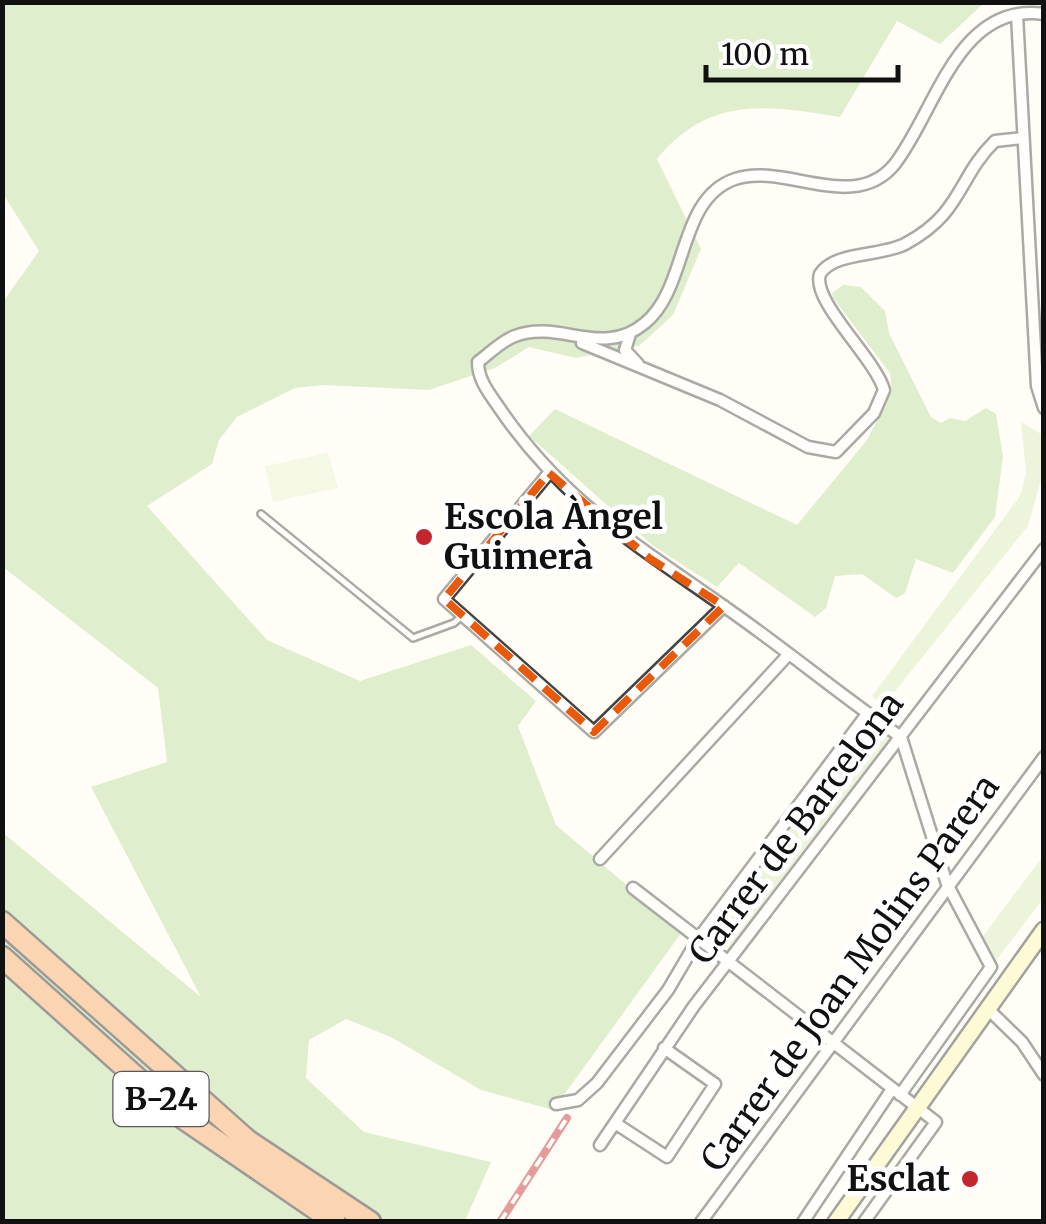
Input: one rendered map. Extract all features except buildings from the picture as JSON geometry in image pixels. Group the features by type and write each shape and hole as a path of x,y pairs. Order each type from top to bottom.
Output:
{"highway":[{"name":"B-24","path":"2,922 248,1141 370,1222"},
{"name":"B-24","path":"2,957 177,1114 335,1222"}],"main road":[{"path":"836,1222 1044,930"}],"street":[{"path":"802,1222 990,967 946,884 901,737 724,606 649,558 549,473 482,382 478,362 516,335 552,333 596,341 630,334 659,310 699,213 718,188 759,174 849,187 878,178 905,148 955,59 983,30 1017,15 1044,14"},
{"path":"1017,15 1037,386 1044,408"},
{"path":"572,338 720,400 808,447 836,452 874,413 884,390 874,366 820,292 820,274 835,261 892,250 920,234 960,198 996,142 1023,138"},
{"path":"630,334 625,350 643,368"},
{"path":"549,473 444,599 594,732 724,606"},
{"name":"Carrer de Barcelona","path":"600,1146 664,1048 1044,548"},
{"path":"600,859 788,655"},
{"path":"556,1104 578,1100 597,1084 668,990 698,938 867,714"},
{"name":"Carrer de Joan Molins Parera","path":"701,1222 946,884 1044,758"},
{"path":"633,888 936,1122 864,1222"},
{"path":"988,1009 1022,1042 1044,1075"},
{"name":"Carrer de Joan Molins Parera","path":"615,1123 667,1157 706,1098 715,1084 664,1048"}],"lane":[{"path":"261,514 413,638 454,623 462,615"}],"highlighted area":[{"path":"549,473 649,558 724,606 594,732 444,599"}],"green space":[{"path":"3,3 984,3 940,44 897,21 840,117 764,108 741,110 719,114 677,138 657,159 701,249 673,315 639,346 576,358 529,347 495,368 429,390 323,385 295,388 237,417 219,440 212,464 147,506 267,640 360,681 471,645 536,701 518,726 556,825 682,932 553,1110 481,1090 391,1037 346,1019 309,1040 306,1078 364,1132 491,1162 465,1221 3,1221 2,832 201,997 91,787 167,762 158,688 3,567 3,302 39,251 3,194"},
{"path":"843,285 861,287 885,311 889,333 931,417 941,423 950,418 965,421 986,408 996,414 1003,456 995,517 953,573 916,559 905,593 896,598 862,574 835,576 826,608 815,617 739,563 717,587 652,545 529,436 555,409 797,525 867,440 892,391 890,373 833,298 832,293"},
{"path":"1021,422 1043,435 1043,473 1028,526 883,706 872,696 1020,496 1026,473"},
{"path":"328,453 338,488 273,502 265,466"},
{"path":"871,720 897,737 729,962 698,939"},
{"path":"1043,856 1043,899 991,967 977,944"}],"railway":[{"path":"500,1222 567,1118"}],"place":[{"name":"Escola Àngel Guimerà","path":"424,537"},
{"name":"Esclat","path":"970,1179"}]}
